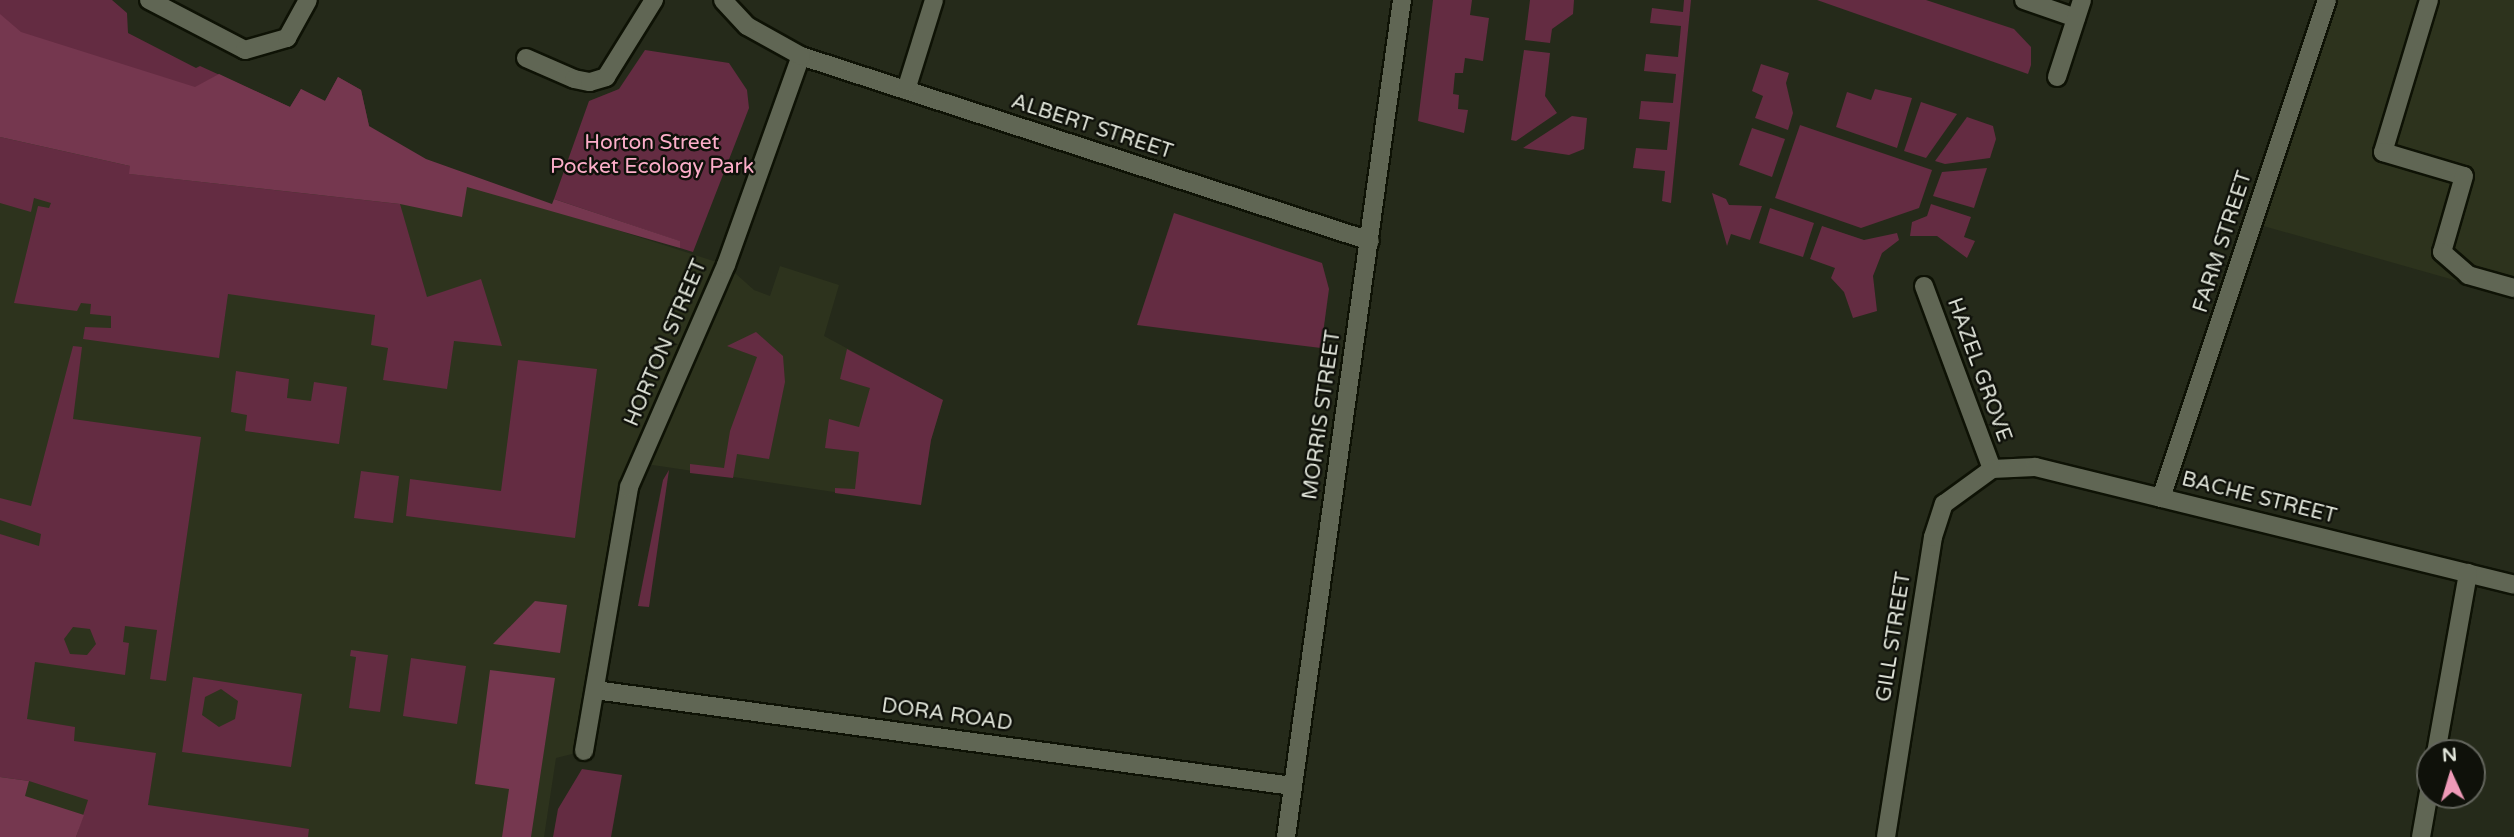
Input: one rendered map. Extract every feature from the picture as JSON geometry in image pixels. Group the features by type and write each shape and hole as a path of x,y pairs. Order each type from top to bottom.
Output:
{"street":[{"path":"149,0 224,42 245,50 287,38 308,0"},
{"path":"526,58 574,79 590,82 606,77 654,0"},
{"path":"723,0 747,26 801,56"},
{"path":"906,90 934,0"},
{"name":"MORRIS STREET","path":"1286,837 1402,0"},
{"path":"2024,0 2076,18"},
{"path":"2057,77 2082,0"},
{"name":"FARM STREET","path":"2161,498 2327,0"},
{"path":"2429,0 2383,152 2464,176 2442,252 2468,275 2514,288"},
{"name":"ALBERT STREET","path":"801,56 1370,241"},
{"name":"HORTON STREET","path":"584,751 629,487 726,265 801,56"},
{"name":"HAZEL GROVE","path":"1924,286 1992,469"},
{"name":"BACHE STREET","path":"1992,469 2035,467 2514,585"},
{"name":"GILL STREET","path":"1886,837 1933,537 1944,504 1992,469"},
{"path":"2438,739 2468,573"},
{"name":"DORA ROAD","path":"595,690 1292,786"},
{"path":"2421,837 2426,809"}],"shaded area":[{"path":"2327,0 2514,0 2514,297 2253,223"},
{"path":"0,14 21,32 195,87 219,74 290,107 301,89 325,101 338,77 361,90 369,126 426,159 552,204 554,199 680,241 680,248 467,187 462,217 400,204 129,174 130,166 0,137"},
{"path":"0,66 539,205 726,265 754,290 770,296 780,266 839,285 824,336 943,400 931,440 921,505 639,463 584,751 556,758 544,837 0,837"},
{"path":"535,601 567,605 560,653 493,644"},
{"path":"490,670 555,678 531,837 502,837 509,789 475,784"},
{"path":"0,777 29,781 25,796 84,815 76,837 0,837"}],"green space":[{"path":"0,0 112,0 127,13 128,33 196,68 200,66 290,107 301,89 325,101 338,77 361,90 369,126 0,66"},
{"path":"1433,0 1472,0 1470,15 1489,18 1483,61 1465,58 1463,73 1455,73 1453,94 1459,95 1458,109 1468,110 1464,133 1418,121"},
{"path":"1530,0 1574,0 1573,14 1552,29 1550,43 1525,40"},
{"path":"1684,0 1691,0 1671,203 1662,201 1665,171 1633,168 1636,148 1667,150 1670,122 1639,119 1641,101 1673,103 1676,74 1644,71 1646,54 1678,57 1681,26 1650,23 1652,8 1683,12"},
{"path":"1817,0 1926,0 2014,29 2031,47 2031,65 2028,74"},
{"name":"Horton Street Pocket Ecology Park","path":"645,50 729,63 747,90 749,108 693,252 680,248 679,241 554,199 589,101 619,89"},
{"path":"1524,50 1550,53 1545,96 1557,113 1516,141 1511,140"},
{"path":"1761,64 1789,73 1786,83 1793,113 1788,130 1755,118 1763,96 1752,91"},
{"path":"1875,89 1912,98 1897,148 1836,127 1847,92 1871,100"},
{"path":"1921,102 1957,114 1926,158 1904,151"},
{"path":"1572,116 1587,118 1584,149 1569,155 1523,148"},
{"path":"1967,117 1993,126 1996,139 1990,158 1945,164 1935,161"},
{"path":"1800,125 1932,170 1919,208 1861,228 1775,198"},
{"path":"1752,128 1785,139 1772,177 1739,165"},
{"path":"0,137 130,166 130,174 400,204 427,297 481,279 502,346 454,341 447,389 383,380 388,348 371,345 375,315 228,294 219,358 83,339 85,327 111,328 111,316 90,314 91,304 81,303 77,311 14,303 38,206 49,208 51,203 34,198 31,212 0,203"},
{"path":"1987,168 1974,208 1933,196 1942,172"},
{"path":"1712,193 1726,199 1729,205 1762,206 1750,240 1731,234 1727,246"},
{"path":"1931,204 1971,217 1964,237 1975,241 1967,258 1937,236 1910,236 1912,222 1927,216"},
{"path":"1770,208 1814,223 1803,257 1759,243"},
{"path":"1174,213 1322,263 1329,289 1321,348 1137,325"},
{"path":"1822,226 1864,240 1897,233 1899,240 1882,253 1873,276 1877,311 1853,318 1844,292 1831,278 1835,268 1810,259"},
{"path":"756,332 783,356 785,382 769,459 737,454 733,478 690,473 690,464 724,468 730,431 757,357 727,346"},
{"path":"73,346 82,347 73,419 201,437 166,681 150,679 157,630 125,626 123,642 129,643 125,675 35,662 27,719 75,727 74,741 156,753 148,805 309,829 308,837 76,837 88,800 29,781 0,777 0,534 39,546 41,534 0,520 0,498 31,506","holes":["73,627 90,629 96,644 87,655 70,654 64,639"]},
{"path":"847,349 943,400 931,440 921,505 835,493 835,488 855,489 859,452 825,448 829,419 859,427 870,388 840,379"},
{"path":"518,360 597,369 575,538 406,516 410,479 501,491"},
{"path":"236,371 289,379 287,398 311,401 314,382 347,387 339,444 245,431 247,415 231,412"},
{"path":"669,470 649,607 638,606 663,480"},
{"path":"361,471 399,476 393,523 354,518"},
{"path":"351,650 388,655 380,712 349,708 356,657 350,656"},
{"path":"411,658 466,666 457,724 403,716"},
{"path":"193,677 302,694 291,767 182,752","holes":["221,689 238,701 235,719 219,727 202,715 205,697"]},
{"path":"582,769 622,775 611,837 553,837 558,809"}]}
